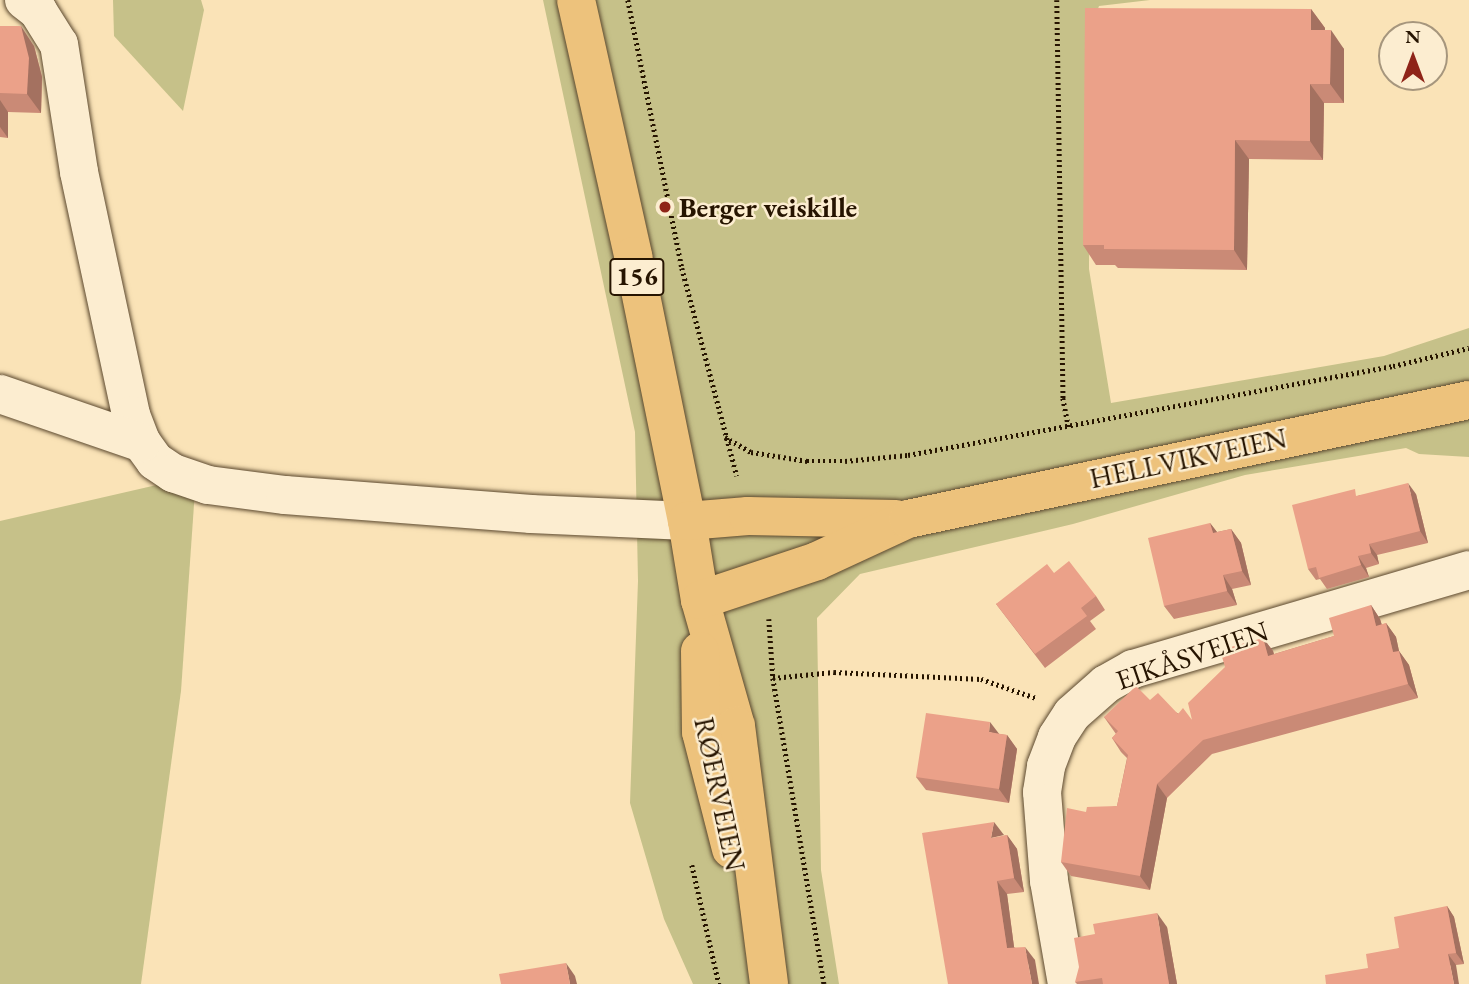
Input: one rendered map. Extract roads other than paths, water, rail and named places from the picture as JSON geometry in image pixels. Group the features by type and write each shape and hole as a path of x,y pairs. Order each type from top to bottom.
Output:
{"main road":[{"name":"156","path":"576,0 687,522"},
{"name":"HELLVIKVEIEN","path":"700,600 817,561 908,519 1469,400"},
{"name":"HELLVIKVEIEN","path":"687,522 748,516 908,519"},
{"name":"RØERVEIEN","path":"687,522 700,600 701,732 768,984"}],"street":[{"path":"24,0 38,11 59,44 79,172 131,415 142,443 155,461 173,473 208,485 531,514 687,522"},
{"path":"0,394 142,443"},
{"name":"EIKÅSVEIEN","path":"1067,984 1049,881 1042,802 1046,765 1057,737 1072,714 1106,684 1133,669 1469,570"}],"place":[{"name":"Berger veiskille","path":"665,207"}]}
